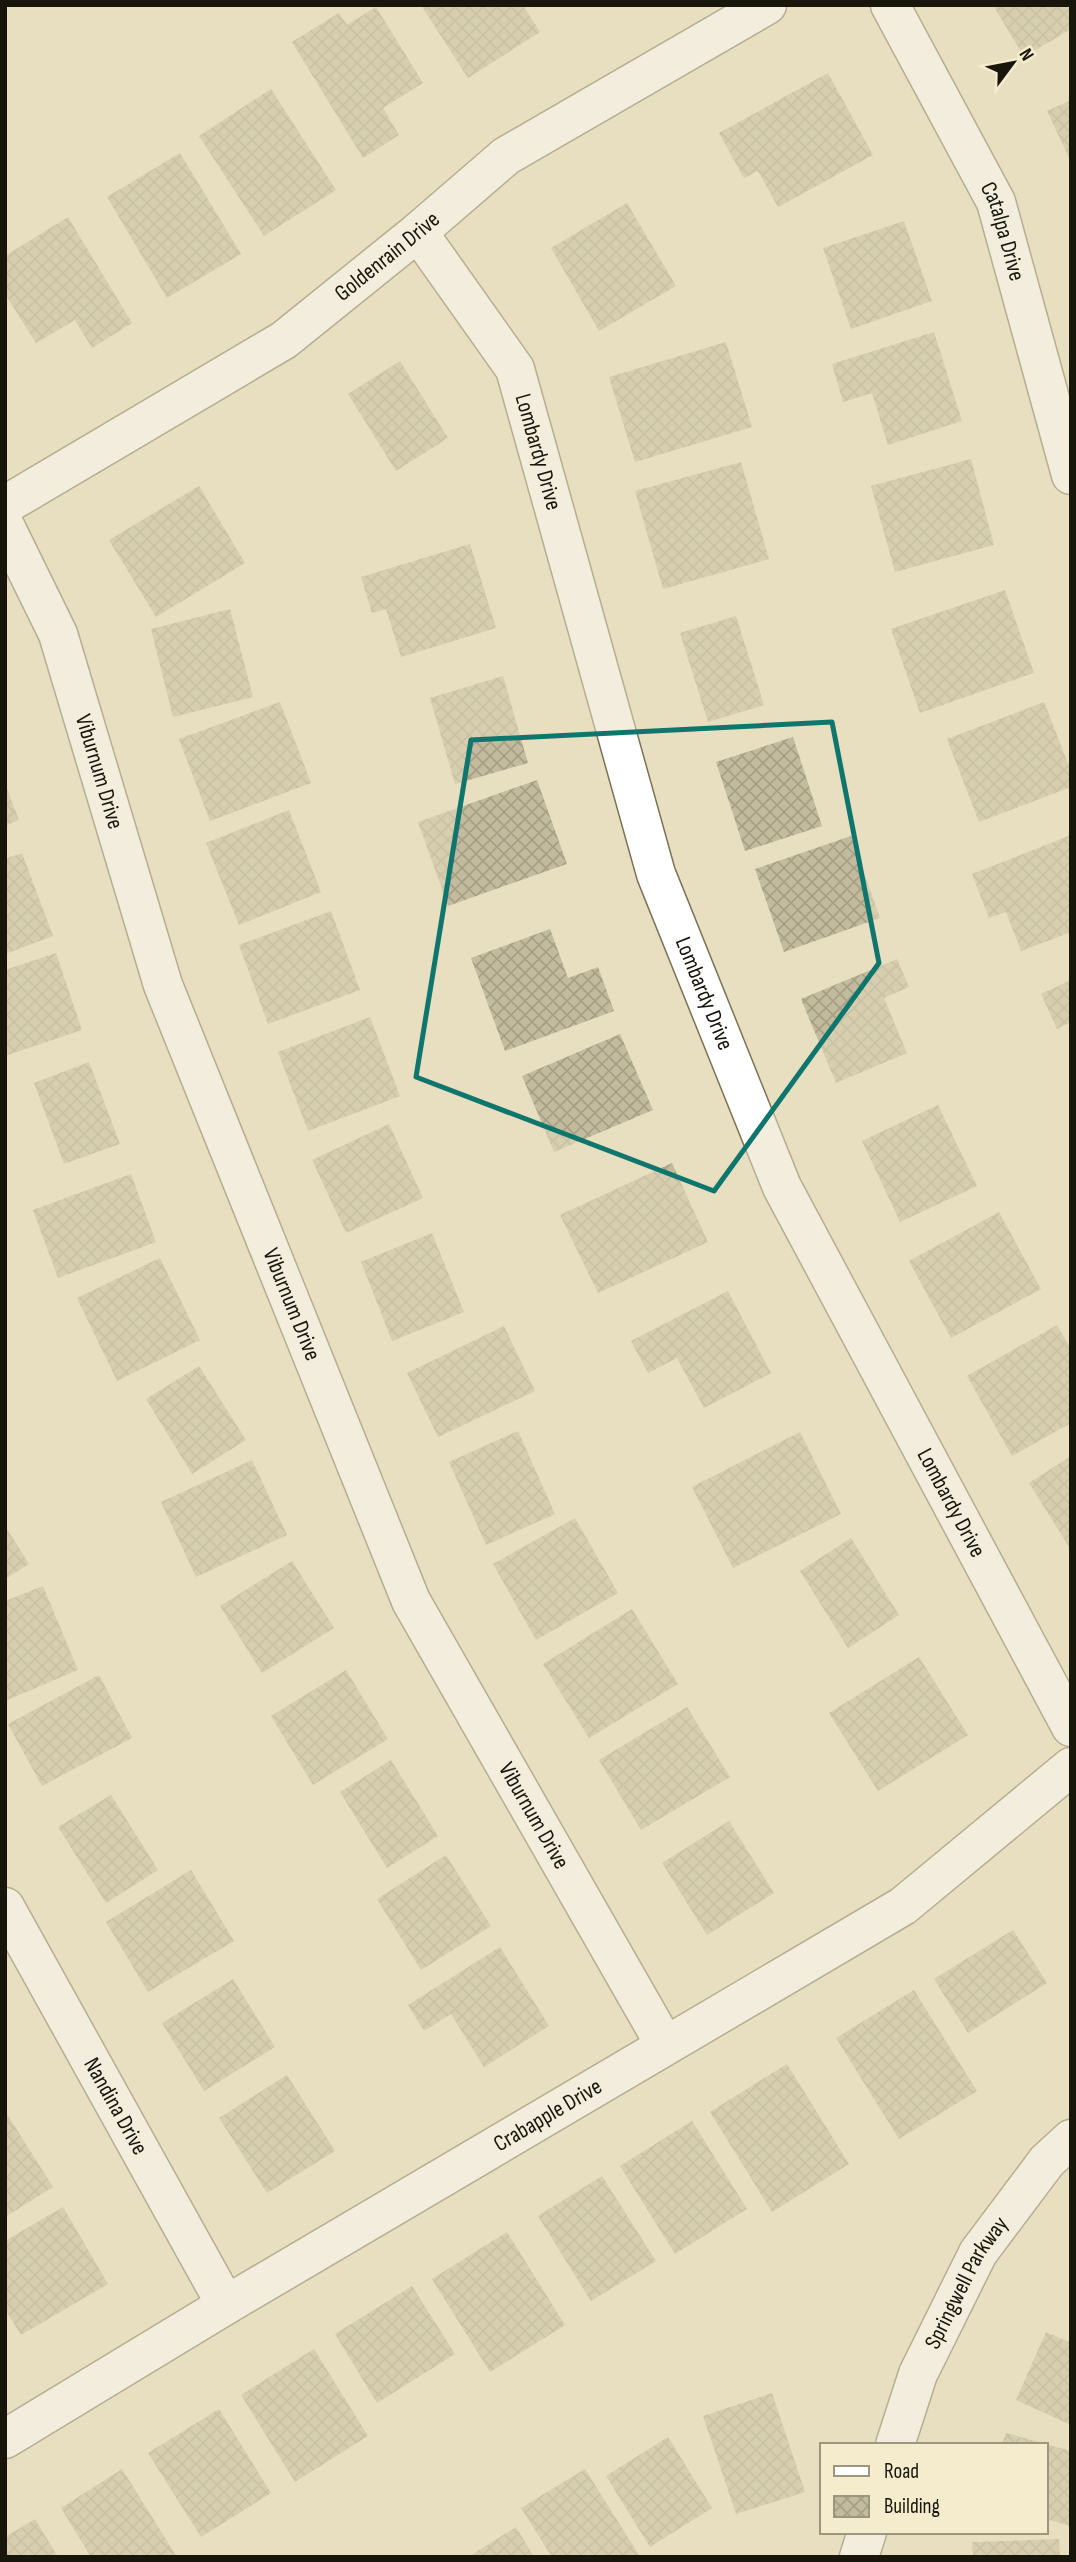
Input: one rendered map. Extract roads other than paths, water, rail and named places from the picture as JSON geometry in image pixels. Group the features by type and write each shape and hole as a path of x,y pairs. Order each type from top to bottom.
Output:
{"street":[{"name":"Goldenrain Drive","path":"5,505 284,340 418,232 506,156 767,5"},
{"name":"Catalpa Drive","path":"890,5 996,202 1071,475"},
{"name":"Lombardy Drive","path":"418,232 515,369 656,874 782,1187 1071,1727"},
{"name":"Viburnum Drive","path":"5,526 58,634 163,985 411,1601 665,2045"},
{"name":"Crabapple Drive","path":"5,2440 226,2305 903,1906 1071,1767"},
{"name":"Nandina Drive","path":"5,1907 226,2305"},
{"name":"Springwell Parkway","path":"896,2443 918,2374 978,2253 1047,2161 1071,2139"},
{"path":"859,2557 866,2534"}]}
